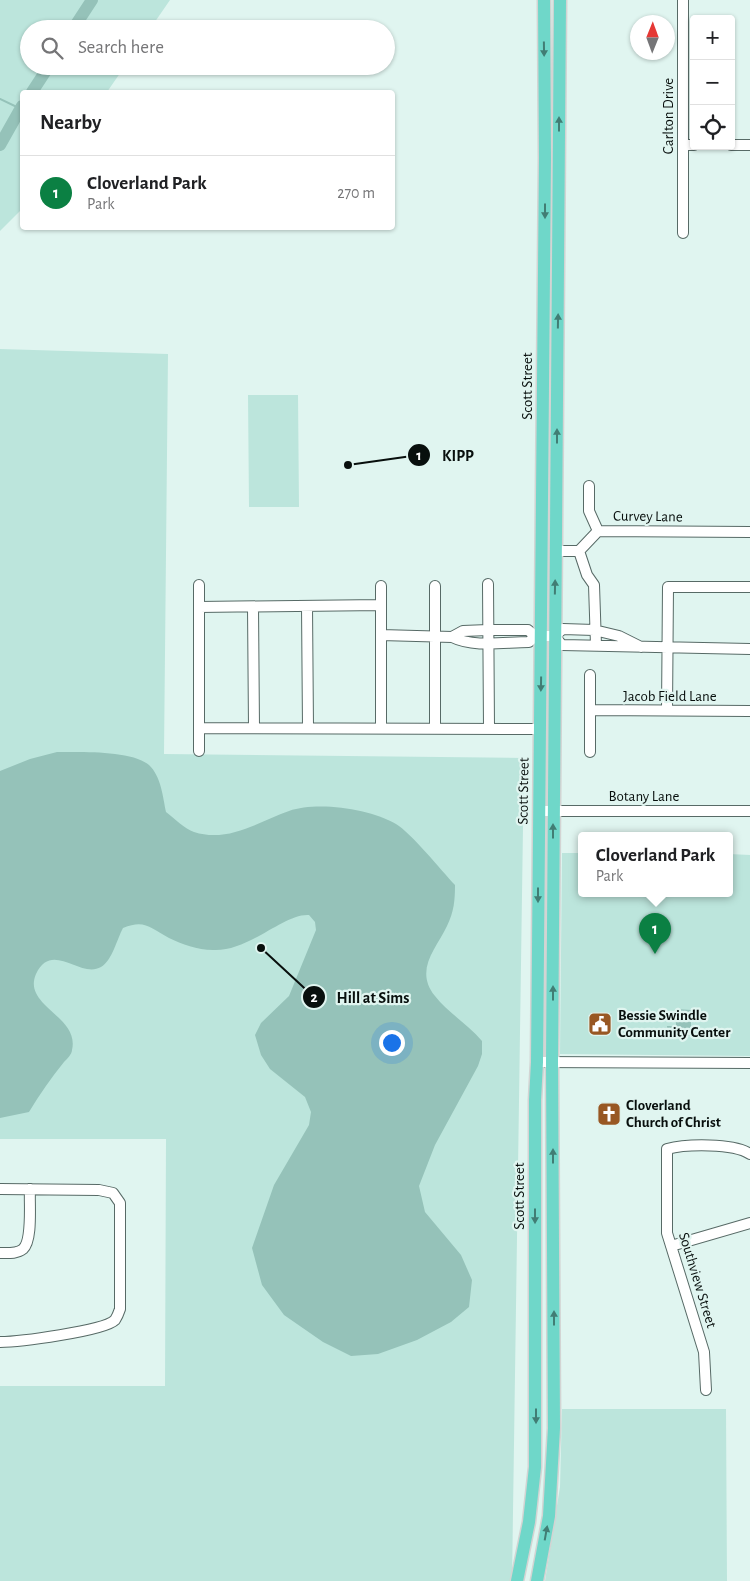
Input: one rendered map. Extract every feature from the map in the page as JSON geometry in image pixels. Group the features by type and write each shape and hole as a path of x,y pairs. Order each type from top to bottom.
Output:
{"main road":[{"name":"Scott Street","path":"517,1581 534,1485 536,1380 535,1100 538,1062 539,811 543,636 544,0"},
{"name":"Scott Street","path":"537,1581 549,1516 553,1474 553,811 543,636 556,551 560,0"},
{"path":"545,158 559,157"},
{"path":"544,370 557,370"},
{"path":"543,484 556,484"},
{"path":"538,936 553,935"},
{"path":"536,1380 554,1380"}],"street":[{"name":"Carlton Drive","path":"683,0 683,233"},
{"path":"683,146 690,146"},
{"path":"735,146 750,146"},
{"path":"590,486 589,511 598,531"},
{"name":"Curvey Lane","path":"579,551 598,531 750,532"},
{"path":"556,551 579,551 586,575 594,585 596,645"},
{"path":"488,584 489,728"},
{"path":"199,585 199,750"},
{"path":"381,586 381,728"},
{"path":"434,728 435,586"},
{"path":"667,710 668,587 750,587"},
{"path":"199,607 381,605"},
{"path":"253,606 254,728"},
{"path":"307,606 308,728"},
{"path":"381,636 452,637 462,642 529,642 563,629 594,630 619,636 641,647"},
{"path":"508,630 508,642"},
{"path":"452,637 463,631 528,630 562,645 667,649 750,649"},
{"path":"590,675 590,752"},
{"name":"Jacob Field Lane","path":"590,710 750,711"},
{"path":"199,728 540,729"},
{"name":"Botany Lane","path":"539,811 750,811"},
{"path":"538,1062 750,1063"},
{"name":"Southview Street","path":"706,1390 704,1352 667,1234 667,1149 677,1146 731,1147 750,1154"},
{"path":"0,1189 99,1190 113,1193 120,1203 120,1309 115,1320 103,1326 59,1335 0,1342"},
{"path":"0,1253 11,1254 23,1249 29,1240 30,1189"},
{"path":"670,1246 750,1222"}],"shaded area":[{"path":"0,0 170,0 156,20 20,20 20,75 119,75 108,90 20,90 20,211 0,231"},
{"path":"0,349 168,354 164,754 524,758 512,1581 0,1581 0,1386 165,1386 166,1139 0,1139"},
{"path":"248,395 298,395 299,507 249,507"},
{"path":"57,752 118,754 141,760 149,765 156,775 161,787 166,812 191,831 207,835 219,835 243,830 301,808 344,808 372,814 396,824 402,829 418,843 455,885 451,916 429,960 426,977 429,986 440,1002 482,1041 482,1054 478,1066 435,1145 419,1186 425,1212 461,1255 472,1280 469,1307 451,1322 417,1340 378,1354 351,1356 323,1342 284,1315 262,1285 252,1248 274,1185 309,1125 311,1112 305,1097 270,1069 261,1055 255,1035 261,1023 289,996 316,930 315,922 309,915 289,920 240,945 213,950 184,944 147,926 131,925 123,928 111,955 101,967 93,969 84,968 58,960 50,960 43,964 36,974 34,985 37,995 68,1028 72,1038 72,1052 29,1112 0,1118 0,771 30,759"},
{"path":"562,853 578,853 578,897 733,897 733,854 750,855 750,1056 560,1054"},
{"path":"676,1009 691,1010 691,1036 667,1036 667,1026 676,1026"},
{"path":"562,1409 726,1409 727,1581 545,1581 560,1487"}],"waterway":[{"path":"79,20 92,0"},
{"path":"33,90 43,75"},
{"path":"0,99 20,109"},
{"path":"0,145 20,110"}],"place":[{"name":"KIPP","path":"348,465"},
{"name":"Hill at Sims","path":"261,948"},
{"name":"Cloverland Park","path":"655,954"},
{"name":"Bessie Swindle Community Center","path":"600,1024"},
{"name":"Cloverland Church of Christ","path":"609,1114"}]}
